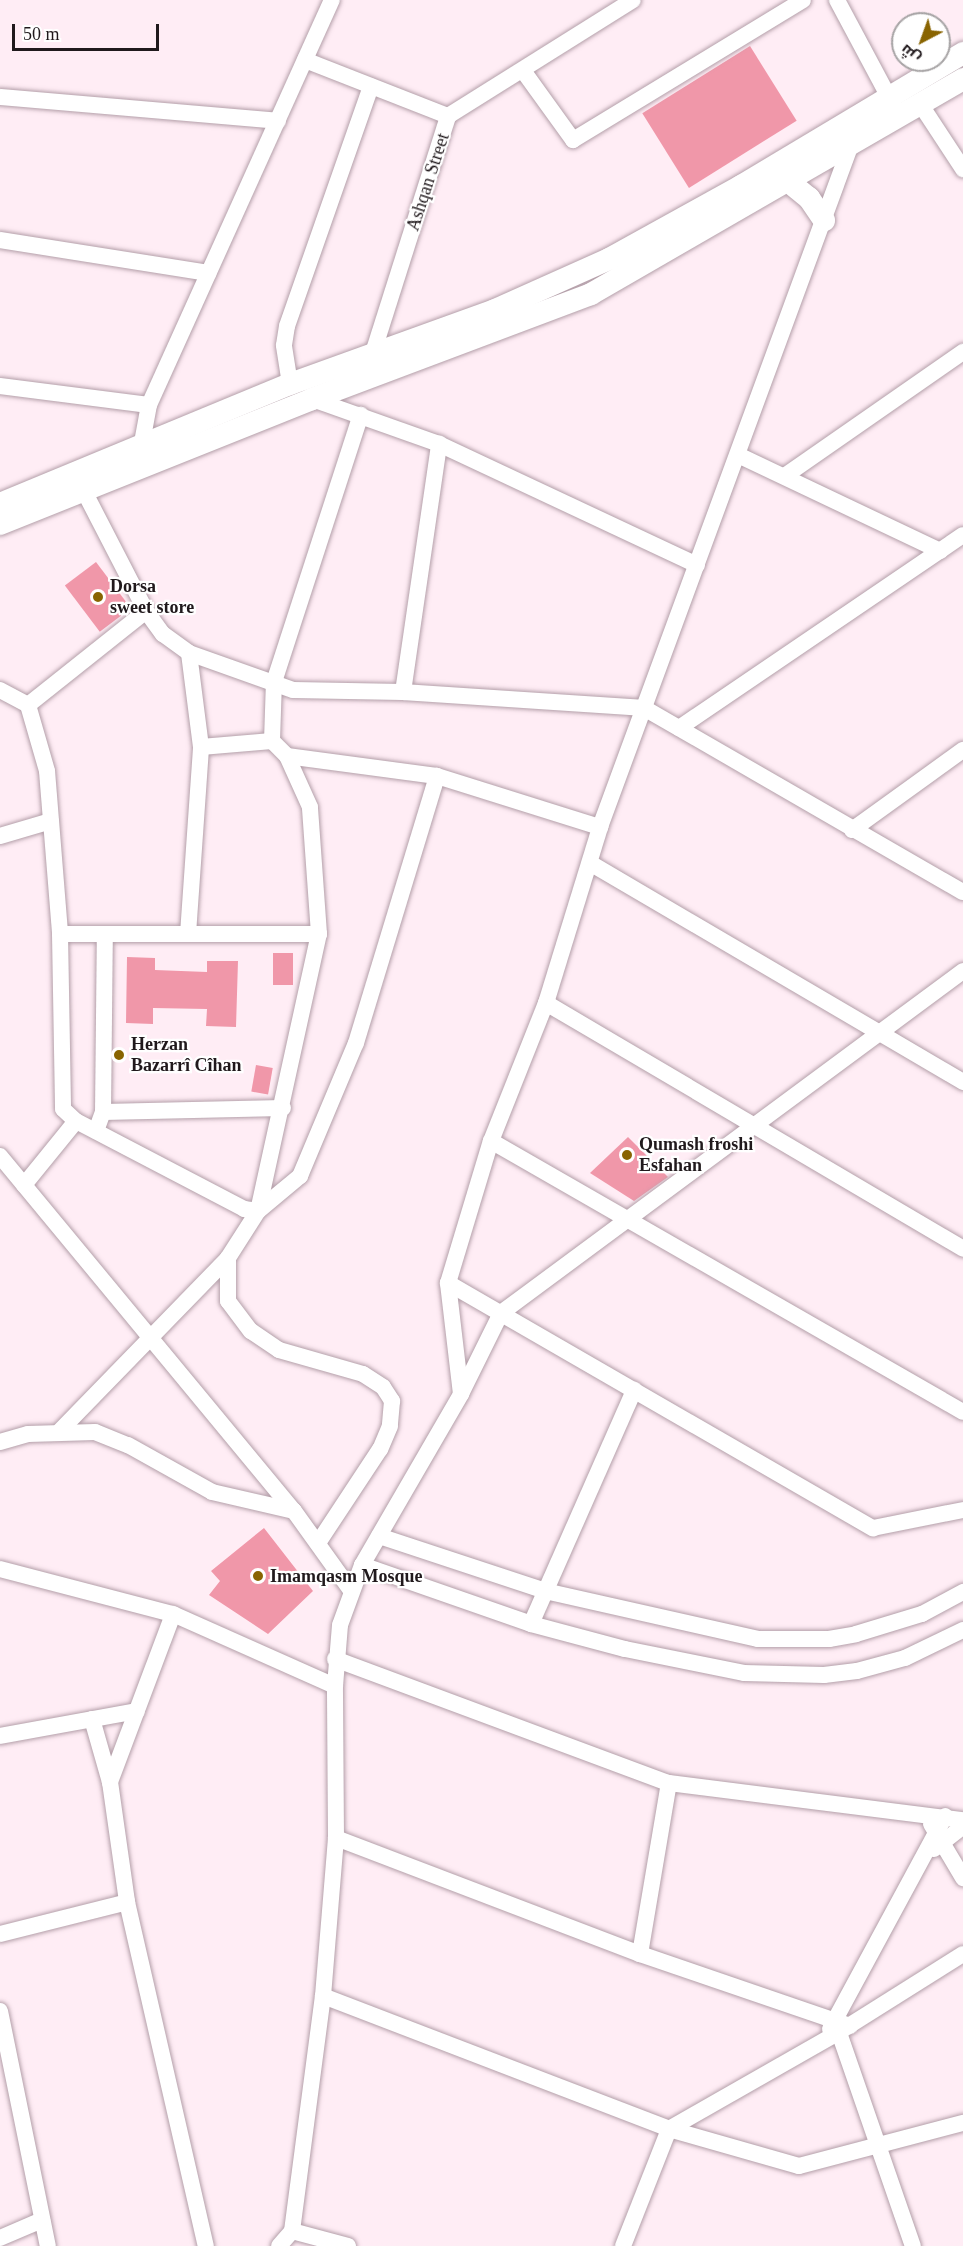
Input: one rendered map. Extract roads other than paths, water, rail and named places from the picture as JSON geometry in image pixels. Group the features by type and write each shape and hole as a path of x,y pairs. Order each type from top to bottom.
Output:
{"street":[{"path":"145,456 149,405 332,0"},
{"name":"Ashqan Street","path":"373,353 448,116 524,72 633,0"},
{"path":"524,72 573,140 803,0"},
{"path":"837,0 899,118"},
{"path":"0,524 84,491 145,456 290,384 495,309 609,259 862,115 963,53"},
{"path":"305,60 448,116"},
{"path":"0,504 312,399 591,294 789,182 963,79"},
{"path":"290,384 284,345 287,326 370,86"},
{"path":"0,98 278,121"},
{"path":"921,105 963,169"},
{"path":"461,1394 448,1283 491,1141 546,1003 600,827 862,115"},
{"path":"789,182 809,198 824,220"},
{"path":"0,240 208,273"},
{"path":"786,475 963,352"},
{"path":"0,386 149,405"},
{"path":"312,399 439,444 697,565"},
{"path":"258,1211 283,1108 319,934 310,807 286,756 272,741 274,682 361,415"},
{"path":"403,692 439,444"},
{"path":"738,455 786,475 940,552"},
{"path":"84,491 146,611 163,634 189,653 293,690 403,692 644,708 963,892"},
{"path":"679,728 963,535"},
{"path":"28,705 146,611"},
{"path":"188,934 201,747 189,653"},
{"path":"0,690 28,705 47,771 60,934 63,1109 76,1121 244,1209 258,1211"},
{"path":"201,747 272,741"},
{"path":"852,830 963,750"},
{"path":"286,756 437,776 600,827"},
{"path":"60,1431 151,1340 228,1258 258,1211 300,1176 356,1043 437,776"},
{"path":"0,836 51,821"},
{"path":"590,863 879,1036 963,1082"},
{"path":"60,934 319,934"},
{"path":"96,1131 103,1112 105,934"},
{"path":"279,2246 292,2231 323,1996 336,1838 335,1659 350,1589 362,1565 461,1394 501,1313 879,1036 963,971"},
{"path":"546,1003 753,1128 963,1249"},
{"path":"103,1112 283,1108"},
{"path":"24,1185 76,1121"},
{"path":"491,1141 963,1412"},
{"path":"0,1155 294,1511 350,1589"},
{"path":"228,1258 228,1301 251,1331 279,1350 363,1374 383,1386 392,1401 390,1426 380,1449 318,1543"},
{"path":"448,1283 873,1528 963,1510"},
{"path":"531,1624 634,1390"},
{"path":"0,1442 60,1431 80,1430 110,1437 212,1492 294,1511"},
{"path":"379,1536 545,1591 716,1632 791,1640 830,1639 890,1626 963,1592"},
{"path":"362,1565 531,1624 699,1666 783,1676 857,1671 905,1658 963,1630"},
{"path":"0,1569 173,1614 334,1686"},
{"path":"110,1782 173,1614"},
{"path":"335,1659 669,1783 925,1813 963,1820"},
{"path":"0,1736 137,1711"},
{"path":"92,1719 110,1782 127,1902 207,2246"},
{"path":"640,1954 669,1783"},
{"path":"925,1813 963,1878"},
{"path":"913,2246 841,2026 922,1860 939,1837 945,1816"},
{"path":"939,1837 963,1826"},
{"path":"336,1838 640,1954 841,2026"},
{"path":"0,1934 127,1902"},
{"path":"623,2246 669,2129 823,2042 841,2026 963,1954"},
{"path":"323,1996 669,2129 799,2166 963,2123"},
{"path":"0,2010 5,2076 48,2246"},
{"path":"0,2238 42,2220"},
{"path":"292,2231 348,2246"}],"place":[{"name":"Dorsa sweet store","path":"98,597"},
{"name":"Herzan Bazarrî Cîhan","path":"119,1055"},
{"name":"Qumash froshi Esfahan","path":"627,1155"},
{"name":"Imamqasm Mosque","path":"258,1576"}]}
